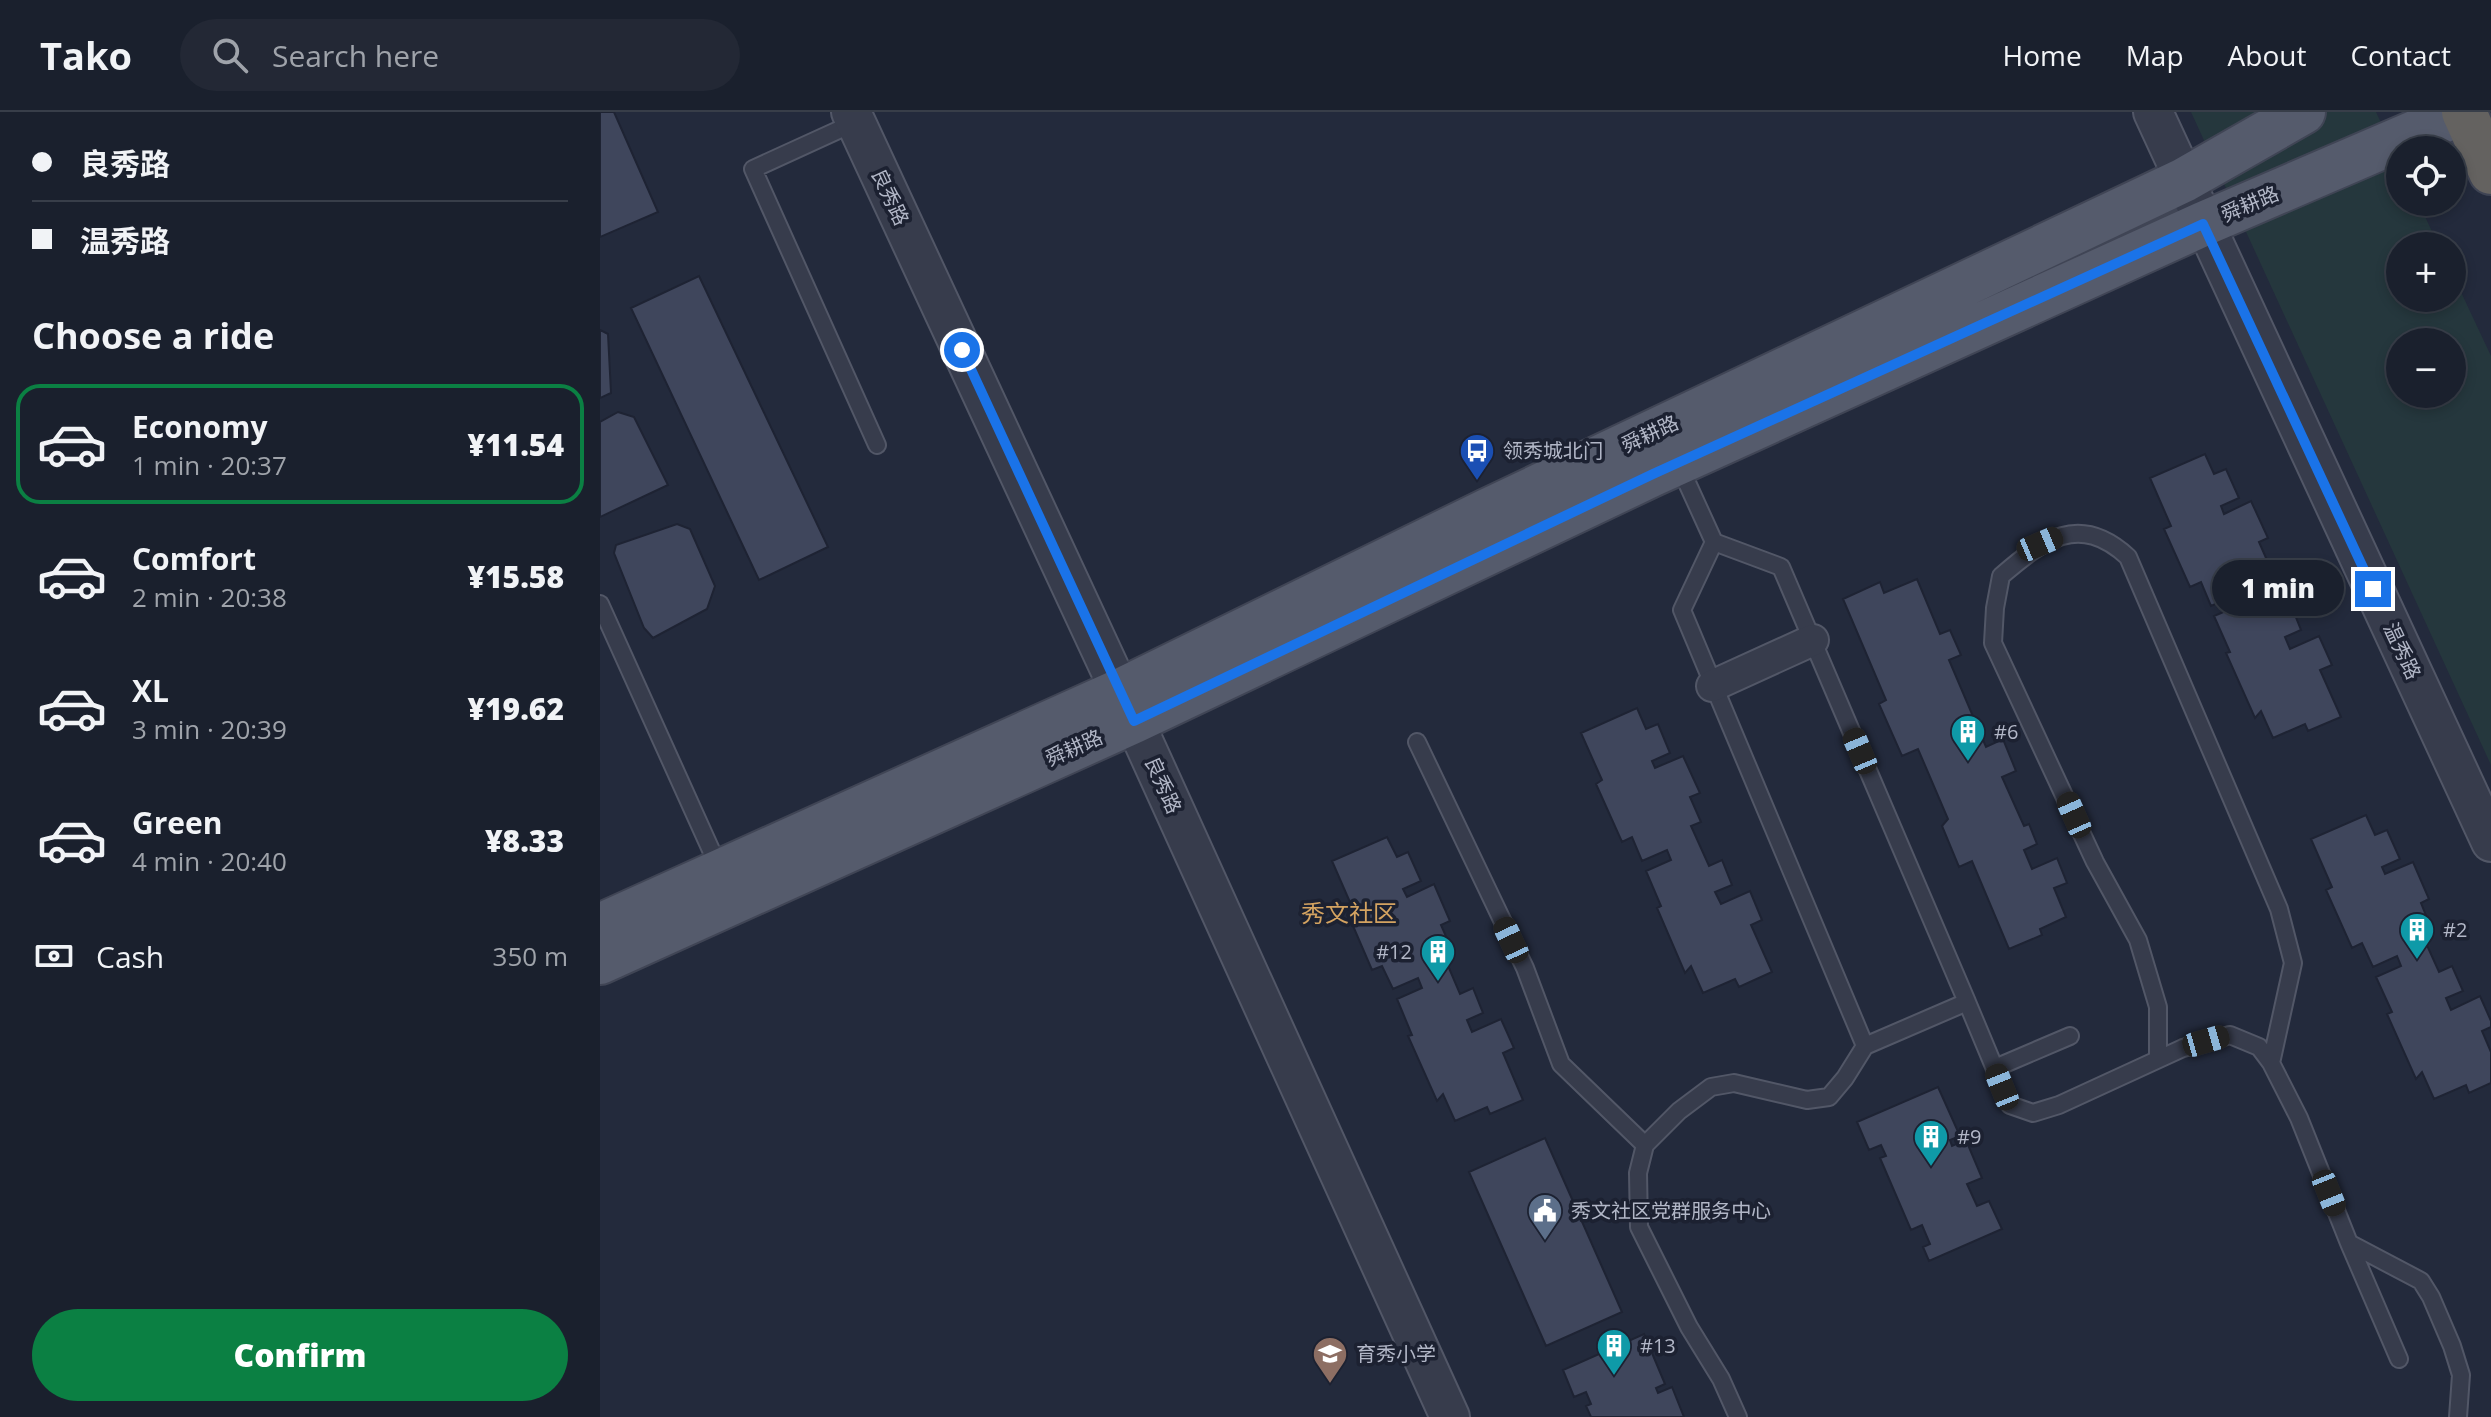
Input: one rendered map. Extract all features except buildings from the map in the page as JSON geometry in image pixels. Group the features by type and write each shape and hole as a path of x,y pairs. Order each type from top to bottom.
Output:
{"highway":[{"path":"2464,112 2491,172"}],"main road":[{"name":"舜耕路","path":"600,962 1127,706 1487,511 2184,180 2303,112"},
{"name":"舜耕路","path":"600,926 721,872 1127,706 1678,463 2203,224 2464,112"}],"street":[{"name":"温秀路","path":"2153,112 2491,842"},
{"name":"良秀路","path":"853,117 1127,706 1450,1417"},
{"path":"1712,686 1813,640"}],"lane":[{"path":"853,117 753,169 877,445"},
{"path":"1678,463 1714,542 1781,567 2010,1105 2033,1113 2059,1105 2183,1048 2230,1035 2259,1047 2271,1063 2299,1118 2399,1359"},
{"path":"2158,1059 2158,1007 2138,940 2095,862 1993,643 2001,576 2040,544 2062,535 2083,533 2111,542 2128,557 2279,909 2293,963 2271,1063"},
{"path":"1714,542 1682,610 1865,1046"},
{"path":"600,604 721,872"},
{"path":"1417,742 1525,968 1561,1064 1645,1145"},
{"path":"1738,1417 1721,1379 1689,1327 1639,1227 1638,1173 1645,1145 1679,1111 1711,1087 1734,1083 1807,1100 1829,1097 1865,1046 1967,1002"},
{"path":"1995,1068 2070,1036"},
{"path":"2349,1243 2421,1281 2452,1346 2461,1375 2458,1417"}],"shaded area":[{"path":"2191,112 2376,112 2387,136 2386,216 2425,216 2432,232 2386,232 2386,312 2466,312 2466,303 2491,356 2491,765"}],"place":[{"name":"领秀城北门","path":"1477,482"},
{"name":"#6","path":"1968,763"},
{"name":"#2","path":"2417,961"},
{"name":"#12","path":"1438,983"},
{"name":"#9","path":"1931,1168"},
{"name":"秀文社区党群服务中心","path":"1545,1242"},
{"name":"#13","path":"1614,1377"},
{"name":"育秀小学","path":"1330,1385"}],"district":[{"name":"秀文社区","path":"1349,914"}],"route":[{"path":"962,350 1134,721 1653,474 2203,224 2373,589"}]}
